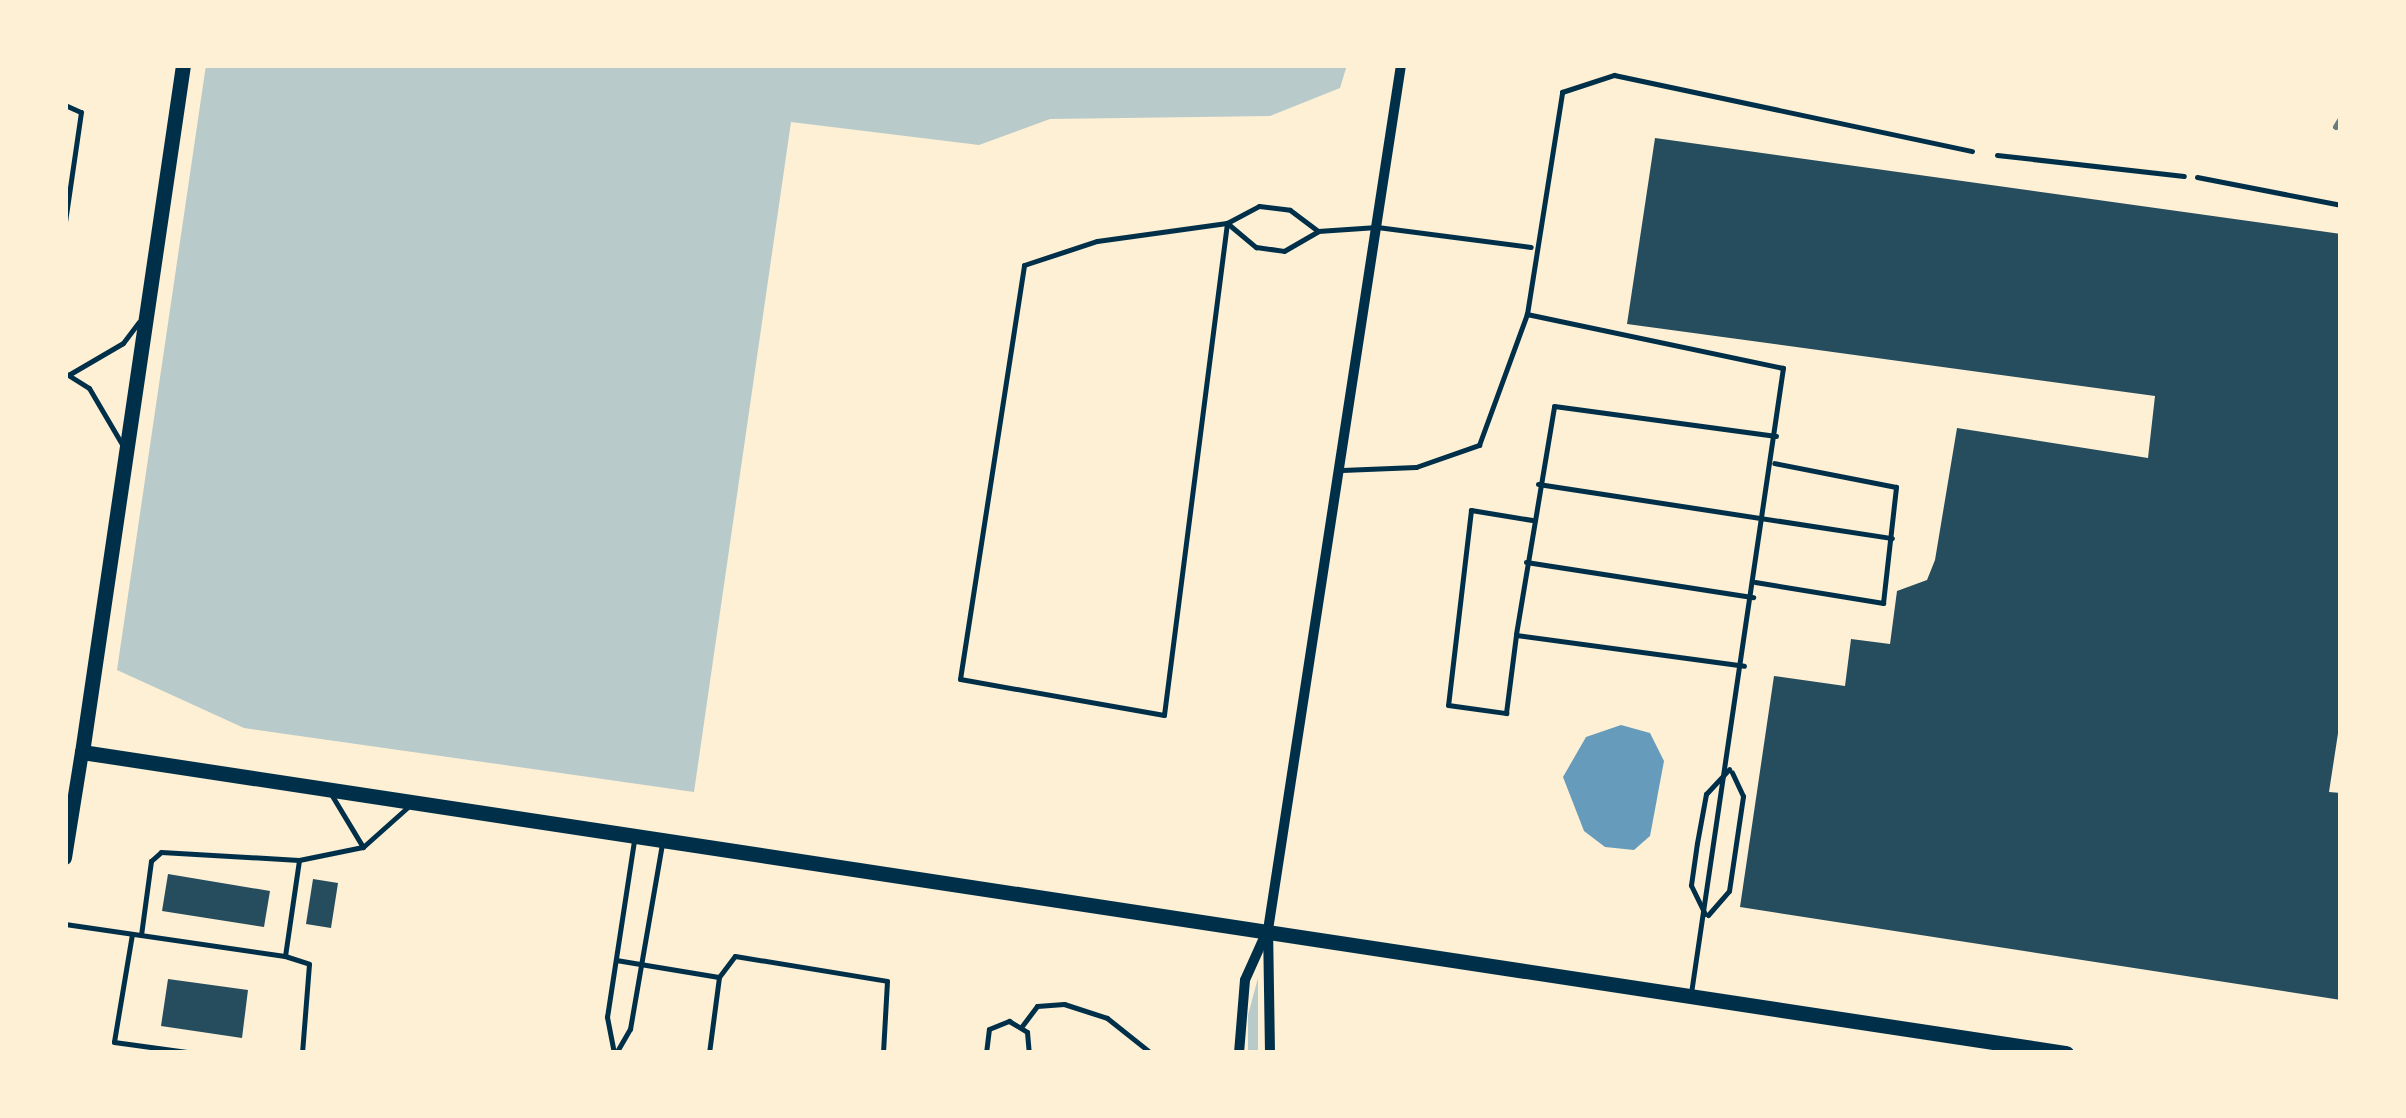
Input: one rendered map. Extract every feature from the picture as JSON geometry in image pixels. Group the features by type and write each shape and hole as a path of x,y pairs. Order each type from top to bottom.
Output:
{"main road":[{"path":"65,858 183,65"},
{"path":"82,752 2066,1053"}],"street":[{"path":"1270,1053 1268,930 1342,470 1401,65"},
{"path":"1239,1053 1244,980 1268,930"}],"lane":[{"path":"1342,470 1416,466 1479,445 1528,314 1531,247 1562,92 1614,75 1972,151"},
{"path":"65,105 81,112 65,222"},
{"path":"1998,155 2184,176"},
{"path":"2198,178 2341,205"},
{"path":"1227,224 1164,715 960,679 1024,266 1096,241 1227,224 1259,206 1290,210 1318,230"},
{"path":"1227,224 1256,246 1284,251 1318,230 1377,227 1531,247"},
{"path":"126,453 108,412 68,373 123,344 147,312"},
{"path":"1528,314 1783,368 1730,768 1691,996"},
{"path":"1532,520 1472,510 1448,705 1506,714 1548,413 1560,404 1776,436"},
{"path":"1756,582 1883,603 1898,497 1888,481 1772,463"},
{"path":"1538,484 1892,538"},
{"path":"1526,562 1753,597"},
{"path":"1516,635 1744,666"},
{"path":"1706,917 1729,891 1743,796 1730,768"},
{"path":"1706,917 1691,885 1697,843 1706,794 1730,768"},
{"path":"329,790 363,847"},
{"path":"141,934 152,861 161,852 299,860 363,847 411,804"},
{"path":"615,1053 607,1017 635,837"},
{"path":"615,1053 630,1029 663,841"},
{"path":"285,956 299,860"},
{"path":"65,924 285,956 309,964 302,1053"},
{"path":"132,934 114,1042 194,1053"},
{"path":"709,1053 719,977 735,956 887,980 883,1053"},
{"path":"616,960 719,977"},
{"path":"1022,1026 1037,1006 1080,1008 1151,1053"},
{"path":"986,1053 994,1024 1022,1026"},
{"path":"1022,1026 1029,1053"}],"shaded area":[{"path":"206,65 1347,65 1340,88 1270,116 1050,119 979,145 791,122 694,792 244,728 117,670"},
{"path":"1258,978 1258,1053 1248,1053 1248,1015"}],"water":[{"path":"1621,725 1650,733 1664,761 1650,836 1634,850 1605,847 1584,831 1563,777 1586,737"}],"building":[{"path":"1655,138 2341,234 2341,714 2329,792 2341,793 2341,1000 1740,907 1774,676 1845,686 1851,639 1890,644 1897,591 1927,580 1935,560 1957,428 2148,458 2155,396 1627,324"},
{"path":"168,874 270,891 264,927 162,911"},
{"path":"313,879 338,883 331,928 306,924"},
{"path":"168,979 248,990 242,1038 161,1026"}],"railway":[{"path":"2336,127 2341,119"}]}
